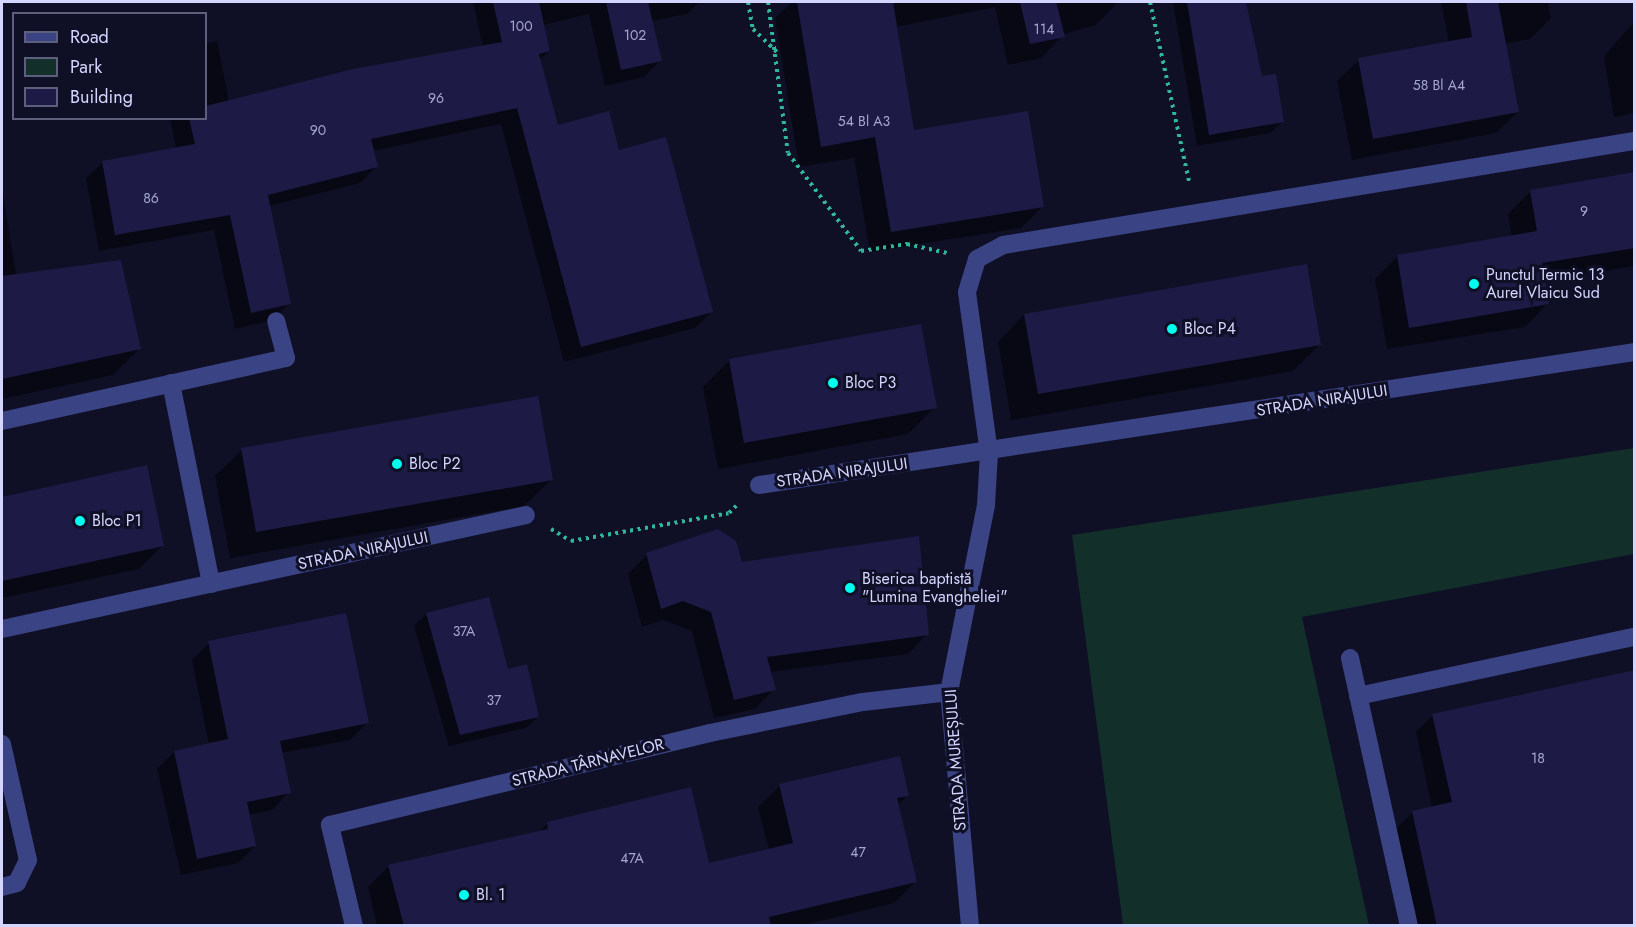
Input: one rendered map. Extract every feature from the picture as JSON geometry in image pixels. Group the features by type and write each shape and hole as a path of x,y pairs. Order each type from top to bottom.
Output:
{"street":[{"path":"977,259 1004,245 1635,141"},
{"name":"STRADA MUREȘULUI","path":"970,926 949,692 986,505 989,453 967,292 977,259"},
{"path":"2,421 286,358 276,321"},
{"name":"STRADA NIRAJULUI","path":"759,485 989,453 1635,352"},
{"path":"171,383 211,584"},
{"name":"STRADA NIRAJULUI","path":"2,629 526,515"},
{"path":"1358,696 1635,637"},
{"path":"1350,658 1409,926"},
{"name":"STRADA TÂRNAVELOR","path":"354,926 330,825 710,733 863,702 949,692"},
{"path":"2,744 28,860 17,884 2,887"}],"path":[{"path":"748,2 753,29 778,54"},
{"path":"768,2 778,54 788,153 861,251 908,244 977,259"},
{"path":"1150,2 1196,214"},
{"name":"STRADA NIRAJULUI","path":"526,515 571,541 729,513 759,485"}],"green space":[{"path":"1634,448 1634,554 1302,617 1369,925 1123,925 1072,535"}],"building":[{"path":"493,2 539,2 550,51 539,54 558,125 609,111 619,150 666,137 713,312 581,347 517,108 371,139 378,167 268,195 291,304 251,313 230,215 115,235 102,161 195,144 189,120 207,120 207,106 353,69 502,42"},
{"path":"606,2 648,2 662,61 621,70"},
{"path":"797,2 893,2 914,130 1028,111 1044,207 891,232 875,137 821,147"},
{"path":"1020,2 1056,2 1065,37 1030,44"},
{"path":"1187,2 1246,2 1262,76 1276,74 1284,122 1209,135"},
{"path":"1466,2 1498,2 1519,112 1373,139 1358,58 1472,37"},
{"path":"1635,172 1635,248 1542,263 1549,304 1409,328 1397,255 1537,231 1530,190"},
{"path":"121,260 141,349 2,379 2,276"},
{"name":"Bloc P4","path":"1307,264 1321,345 1038,394 1024,314"},
{"name":"Bloc P3","path":"921,324 937,408 744,443 729,359"},
{"name":"Bloc P2","path":"538,396 553,480 256,532 241,448"},
{"name":"Bloc P1","path":"147,465 164,546 2,581 2,497"},
{"path":"718,529 736,541 742,562 919,536 929,635 767,657 776,690 734,700 711,612 683,601 661,609 646,553"},
{"path":"489,597 508,669 527,664 539,717 460,735 426,613"},
{"path":"346,613 369,723 280,741 291,793 247,802 256,846 197,859 174,751 228,739 208,641"},
{"path":"1635,670 1635,926 1437,926 1412,811 1452,802 1432,714"},
{"path":"900,756 909,796 897,798 917,882 769,917 771,926 404,926 388,865 548,829 547,822 691,787 709,863 793,843 779,784"}],"place":[{"name":"Punctul Termic 13 Aurel Vlaicu Sud","path":"1474,284"},
{"name":"Bloc P4","path":"1172,329"},
{"name":"Bloc P3","path":"833,383"},
{"name":"Bloc P2","path":"397,464"},
{"name":"Bloc P1","path":"80,521"},
{"name":"Biserica baptistă \"Lumina Evangheliei\"","path":"850,588"},
{"name":"Bl. 1","path":"464,895"}]}
